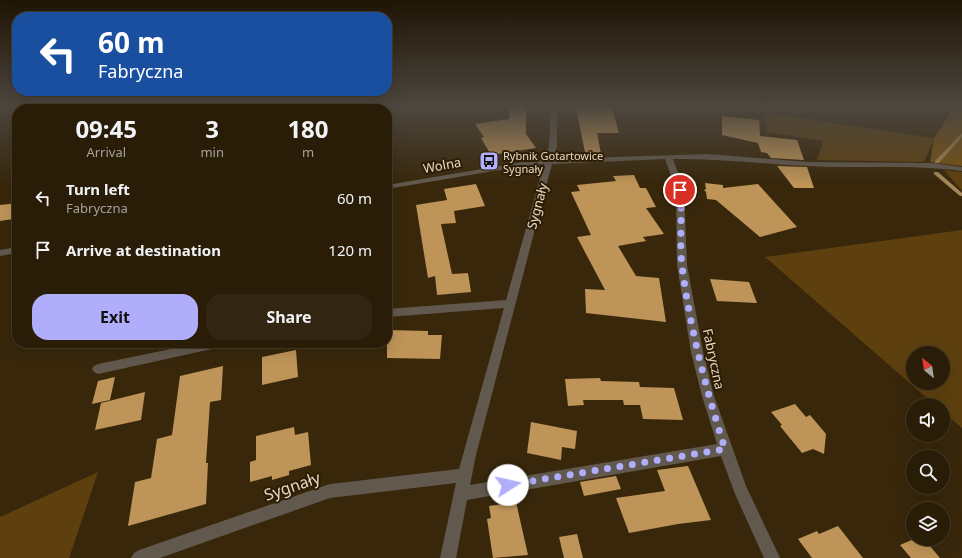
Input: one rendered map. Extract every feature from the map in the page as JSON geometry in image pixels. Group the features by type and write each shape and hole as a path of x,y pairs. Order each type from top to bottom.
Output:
{"street":[{"name":"Sygnały","path":"448,558 464,475 549,161 555,132"},
{"path":"549,161 708,156 808,164 932,165 962,169"},
{"name":"Fabryczna","path":"668,157 680,190 682,265 697,352 708,396 740,489 772,558"},
{"name":"Wolna","path":"392,186 549,161"},
{"path":"0,253 12,251"},
{"path":"392,313 511,304"},
{"path":"98,369 197,348"},
{"path":"460,494 725,449"},
{"name":"Sygnały","path":"139,558 330,491 464,475"}],"shaded area":[{"path":"767,132 894,132 934,138 924,162 817,160 823,141"},
{"path":"938,132 962,132 962,166 930,162 934,138"},
{"path":"944,170 962,172 962,191"},
{"path":"962,230 962,428 950,418 950,398 927,398 918,390 950,390 950,346 906,346 906,380 765,257"},
{"path":"98,472 69,558 0,558 0,517"}],"building":[{"path":"481,132 526,132 536,148 491,155 481,138 484,137"},
{"path":"581,132 619,132 597,133 601,154 586,154"},
{"path":"722,132 760,132 760,136 797,140 804,160 771,158 767,153 761,152 758,143 722,135"},
{"path":"777,166 807,167 814,188 794,188"},
{"path":"634,175 640,188 646,188 656,207 646,208 664,234 643,237 646,241 618,246 636,276 659,278 666,322 586,313 585,289 605,290 577,237 591,235 571,192 580,191 577,185 616,181 613,176"},
{"path":"705,183 723,185 723,188 758,184 797,227 760,237 716,200 707,199 706,192 704,190 706,189"},
{"path":"476,184 485,206 454,211 456,223 441,224 452,274 468,273 471,292 437,295 435,276 428,278 416,205 447,200 444,189"},
{"path":"12,204 12,219 0,221 0,205"},
{"path":"710,279 749,282 757,303 717,301"},
{"path":"392,330 428,331 428,335 442,335 440,359 387,358 387,348 392,348"},
{"path":"296,350 298,377 262,385 262,357"},
{"path":"223,366 221,400 210,402 206,463 208,463 206,504 128,526 135,482 151,478 157,439 172,435 180,376"},
{"path":"115,377 110,400 92,404 98,381"},
{"path":"600,378 601,381 639,382 640,387 674,388 683,420 643,419 640,405 624,405 623,400 583,400 584,405 568,406 565,379"},
{"path":"145,392 141,420 95,430 101,403"},
{"path":"795,404 806,417 810,415 826,434 824,454 813,449 802,453 780,426 782,425 771,412"},
{"path":"531,422 577,431 575,449 562,447 561,460 527,453"},
{"path":"294,427 295,435 308,432 311,465 289,471 289,475 272,480 272,476 250,482 250,462 256,460 256,436"},
{"path":"688,466 711,520 678,524 629,533 616,498 665,491 657,470"},
{"path":"616,476 621,489 584,496 580,482"},
{"path":"516,502 528,555 493,558 487,519 491,518 489,506"},
{"path":"838,526 863,558 812,558 798,539 817,531 819,534"},
{"path":"577,534 583,558 564,558 559,537"},
{"path":"906,542 906,546 930,546 940,558 911,558 900,545"}],"waterway":[{"path":"937,162 962,135"},
{"path":"936,173 962,195"}],"place":[{"name":"Rybnik Gotartowice Sygnały","path":"489,161"}],"route":[{"path":"508,485 725,449 708,396 697,352 682,265 682,200 680,190"}]}
